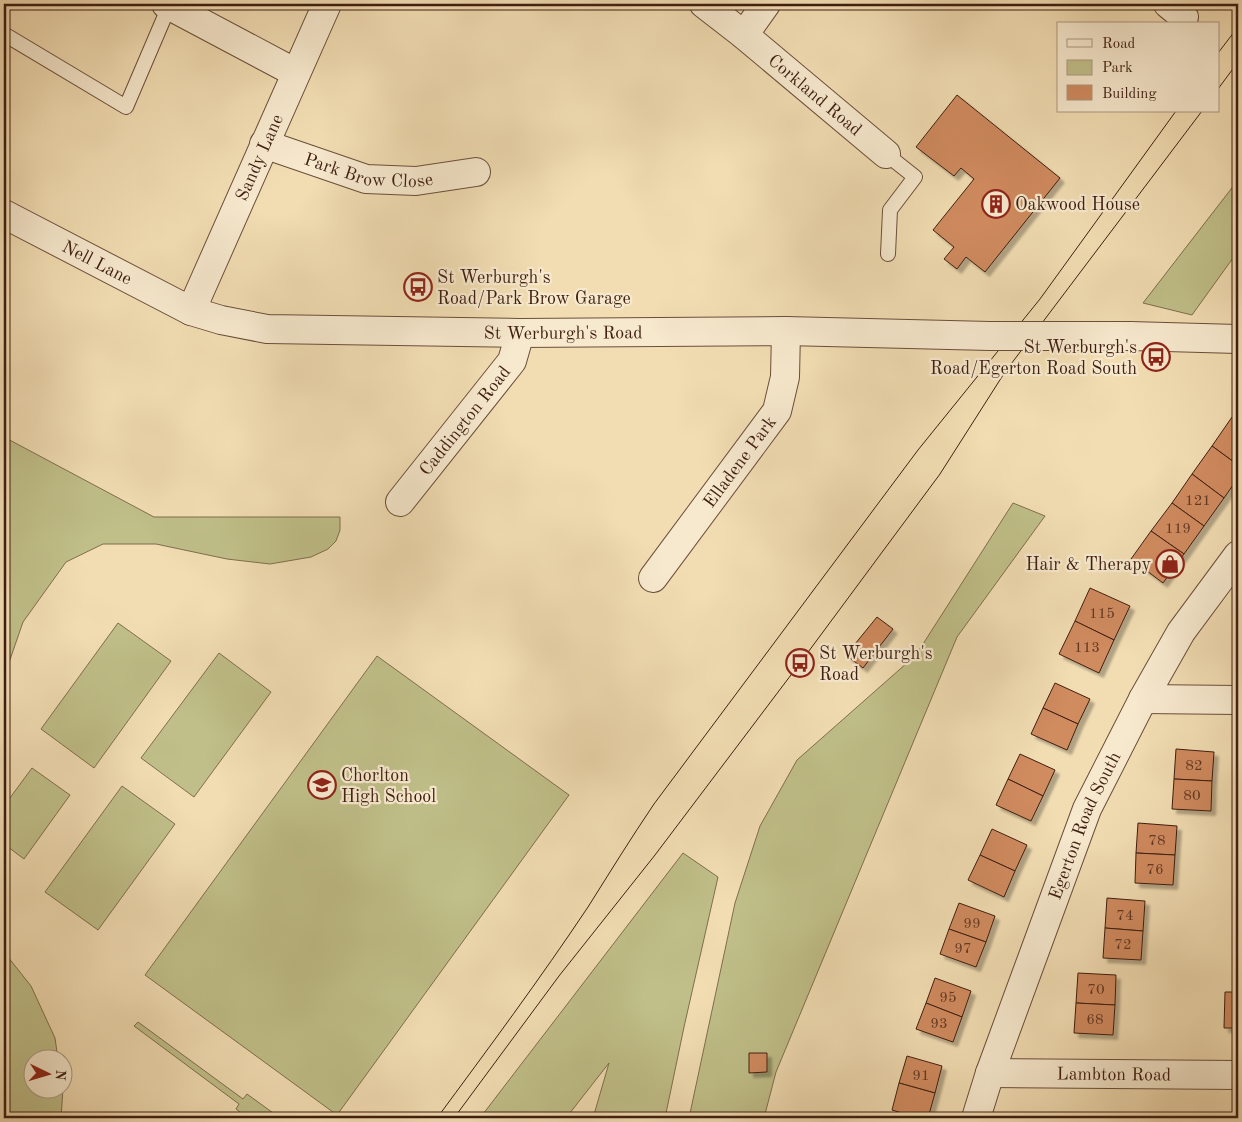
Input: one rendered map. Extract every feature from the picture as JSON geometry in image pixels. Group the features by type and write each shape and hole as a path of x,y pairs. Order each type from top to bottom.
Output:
{"street":[{"path":"168,4 296,73"},
{"name":"Sandy Lane","path":"191,311 327,4"},
{"name":"Corkland Road","path":"704,4 744,35 886,154"},
{"path":"744,35 766,4"},
{"name":"Park Brow Close","path":"264,144 366,179 416,181 476,172"},
{"name":"Nell Lane","path":"4,214 191,311"},
{"name":"St Werburgh's Road","path":"191,311 221,320 267,329 520,334 786,331 990,336 1238,338"},
{"name":"Elladene Park","path":"653,578 777,411 785,377 786,331"},
{"name":"Caddington Road","path":"400,502 512,361 520,334"},
{"name":"Egerton Road South","path":"976,1118 990,1073 1087,809 1143,699 1181,632 1238,555"},
{"path":"1143,699 1238,700"},
{"name":"Lambton Road","path":"990,1073 1238,1075"}],"lane":[{"path":"4,34 126,107 168,4"},
{"path":"886,154 915,177 890,210 888,254"}],"green space":[{"path":"1238,180 1238,251 1192,315 1143,303"},
{"path":"4,437 154,517 340,517 340,530 336,541 328,549 311,557 270,564 227,559 156,544 103,544 66,562 23,622 4,677"},
{"path":"1013,503 1045,516 957,637 776,1072 764,1118 689,1118 735,903 760,826 797,760 916,655"},
{"path":"118,623 171,661 94,768 41,729"},
{"path":"219,653 271,692 194,797 141,758"},
{"path":"377,656 569,795 337,1115 145,975"},
{"path":"32,768 70,795 24,859 4,844 4,806"},
{"path":"122,786 175,824 98,930 45,892"},
{"path":"683,853 718,877 665,1118 593,1118 609,1063 566,1118 480,1118"},
{"path":"4,952 31,986 55,1038 57,1050 22,1050 22,1100 62,1100 61,1118 4,1118"},
{"path":"138,1022 243,1099 247,1094 280,1118 248,1118 236,1109 239,1104 134,1026"}],"building":[{"name":"Oakwood House","path":"957,95 1060,178 985,272 966,257 957,269 944,259 954,247 933,230 974,179 961,168 954,176 916,147"},
{"path":"1232,417 1238,422 1238,465 1212,446"},
{"path":"1212,446 1238,465 1238,478 1224,498 1192,474"},
{"path":"1192,474 1224,498 1204,526 1172,503"},
{"path":"1172,503 1204,526 1184,554 1151,531"},
{"path":"1151,531 1184,554 1163,583 1131,559"},
{"path":"1090,588 1130,606 1114,640 1075,621"},
{"path":"877,617 893,629 863,668 846,655"},
{"path":"1075,621 1114,640 1099,673 1059,654"},
{"path":"1055,683 1090,699 1078,724 1043,708"},
{"path":"1043,708 1078,724 1067,750 1031,734"},
{"path":"1176,749 1214,752 1212,781 1174,779"},
{"path":"1020,754 1055,770 1043,796 1008,779"},
{"path":"1008,779 1043,796 1031,821 996,805"},
{"path":"1174,779 1212,781 1211,811 1172,809"},
{"path":"1138,823 1177,826 1175,855 1136,853"},
{"path":"992,829 1027,845 1015,871 980,855"},
{"path":"1136,853 1175,855 1173,885 1135,883"},
{"path":"980,855 1015,871 1004,897 968,880"},
{"path":"1107,898 1145,901 1143,931 1105,928"},
{"path":"959,903 995,916 986,942 949,929"},
{"path":"1105,928 1143,931 1141,960 1103,958"},
{"path":"949,929 986,942 976,967 940,954"},
{"path":"1078,973 1116,975 1115,1005 1076,1003"},
{"path":"935,978 971,991 962,1017 926,1003"},
{"path":"1225,992 1238,992 1238,1028 1224,1028"},
{"path":"926,1003 962,1017 953,1042 916,1029"},
{"path":"1076,1003 1115,1005 1113,1035 1074,1033"},
{"path":"749,1053 767,1053 767,1072 749,1073"},
{"path":"907,1056 942,1066 935,1093 899,1083"},
{"path":"899,1083 935,1093 928,1118 919,1118 892,1110"}],"tram line":[{"path":"1220,50 1238,27"},
{"path":"1220,86 1238,62"},
{"path":"437,1118 570,934 654,804 918,450 1040,299 1175,112"},
{"path":"454,1118 559,976 655,855 800,663 940,474 1005,372 1201,112"}],"place":[{"name":"Oakwood House","path":"996,204"},
{"name":"St Werburgh's Road/Park Brow Garage","path":"418,287"},
{"name":"St Werburgh's Road/Egerton Road South","path":"1156,357"},
{"name":"Hair & Therapy","path":"1170,564"},
{"name":"St Werburgh's Road","path":"800,663"},
{"name":"Chorlton High School","path":"322,785"}]}
